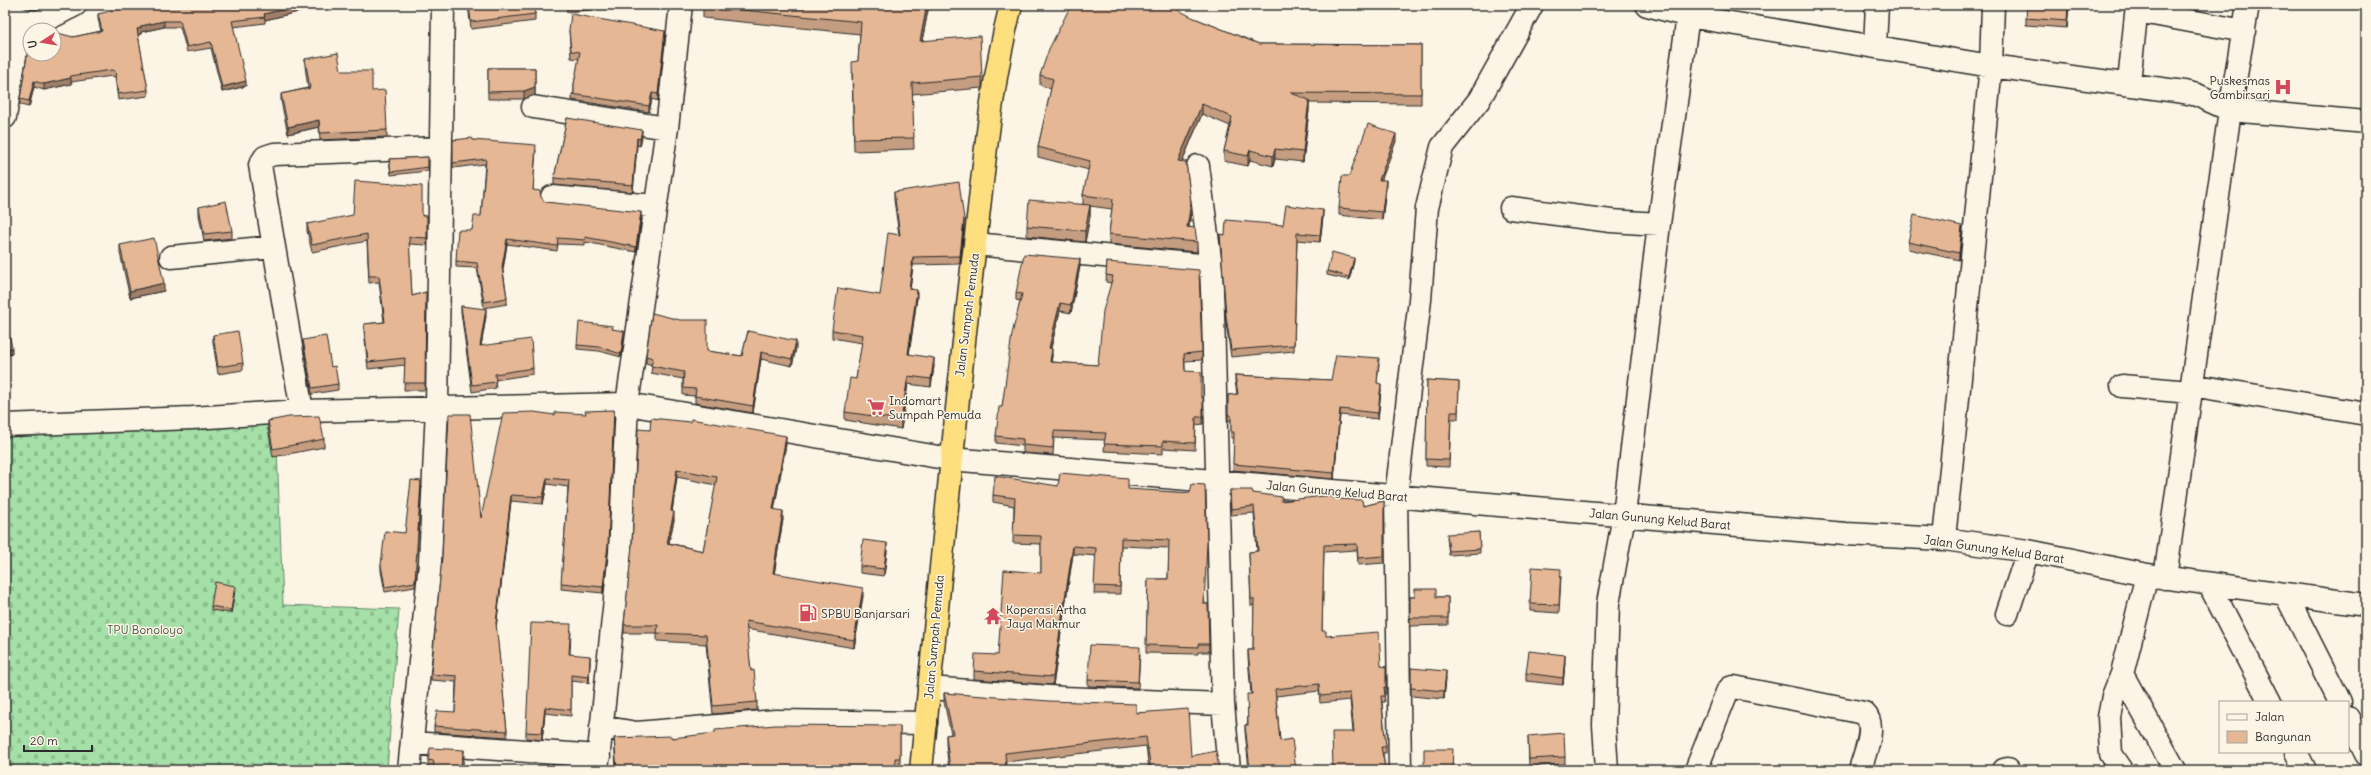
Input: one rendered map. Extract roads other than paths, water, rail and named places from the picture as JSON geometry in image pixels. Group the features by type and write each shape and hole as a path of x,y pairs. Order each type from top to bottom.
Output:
{"highway":[{"name":"Jalan Sumpah Pemuda","path":"921,770 950,459 975,244 999,53 1011,5"}],"street":[{"path":"5,117 28,15 75,5"},
{"path":"409,770 430,563 437,407 444,5"},
{"path":"412,743 598,763 620,552 627,404 667,128 681,5"},
{"path":"1400,770 1396,496 1420,300 1427,208 1433,177 1442,147 1479,100 1532,5"},
{"path":"1647,5 1688,16 1991,66 2184,92 2197,95 2230,110 2366,122"},
{"path":"1874,46 1877,5"},
{"path":"1944,540 1991,66 1993,5"},
{"path":"2122,770 2111,754 2109,717 2113,696 2156,576 2191,389 2230,110 2248,5"},
{"path":"2130,73 2137,8 2244,31"},
{"path":"1607,770 1604,725 1608,604 1624,515 1658,224 1688,16"},
{"path":"533,107 667,128"},
{"path":"302,411 260,165 265,157 274,154 441,148"},
{"path":"1198,166 1211,266 1223,704 1229,770"},
{"path":"552,197 656,206"},
{"path":"1512,208 1611,221 1658,224"},
{"path":"975,244 1211,266"},
{"path":"172,257 273,247"},
{"path":"2122,386 2191,389 2366,414"},
{"name":"Jalan Gunung Kelud Barat","path":"5,425 192,418 302,411 627,404 950,459 1216,480 1846,534 1944,540 2028,551 2156,576 2286,596 2366,605"},
{"path":"2007,614 2028,551"},
{"path":"2210,584 2269,701"},
{"path":"2286,596 2339,701"},
{"path":"2122,674 2175,770"},
{"path":"1696,770 1727,692 1730,688 1734,687 1864,713 1869,718 1871,727 1860,770"},
{"path":"929,688 1063,698 1223,704"},
{"path":"602,727 637,733 776,720 926,723"},
{"path":"2349,720 2366,754"},
{"path":"2296,753 2305,770"}],"place":[{"name":"Puskesmas Gambirsari","path":"2283,87"},
{"name":"Indomart Sumpah Pemuda","path":"876,407"},
{"name":"SPBU Banjarsari","path":"808,613"},
{"name":"Koperasi Artha Jaya Makmur","path":"993,616"}],"park label":[{"name":"TPU Bonoloyo","path":"145,629"}]}
